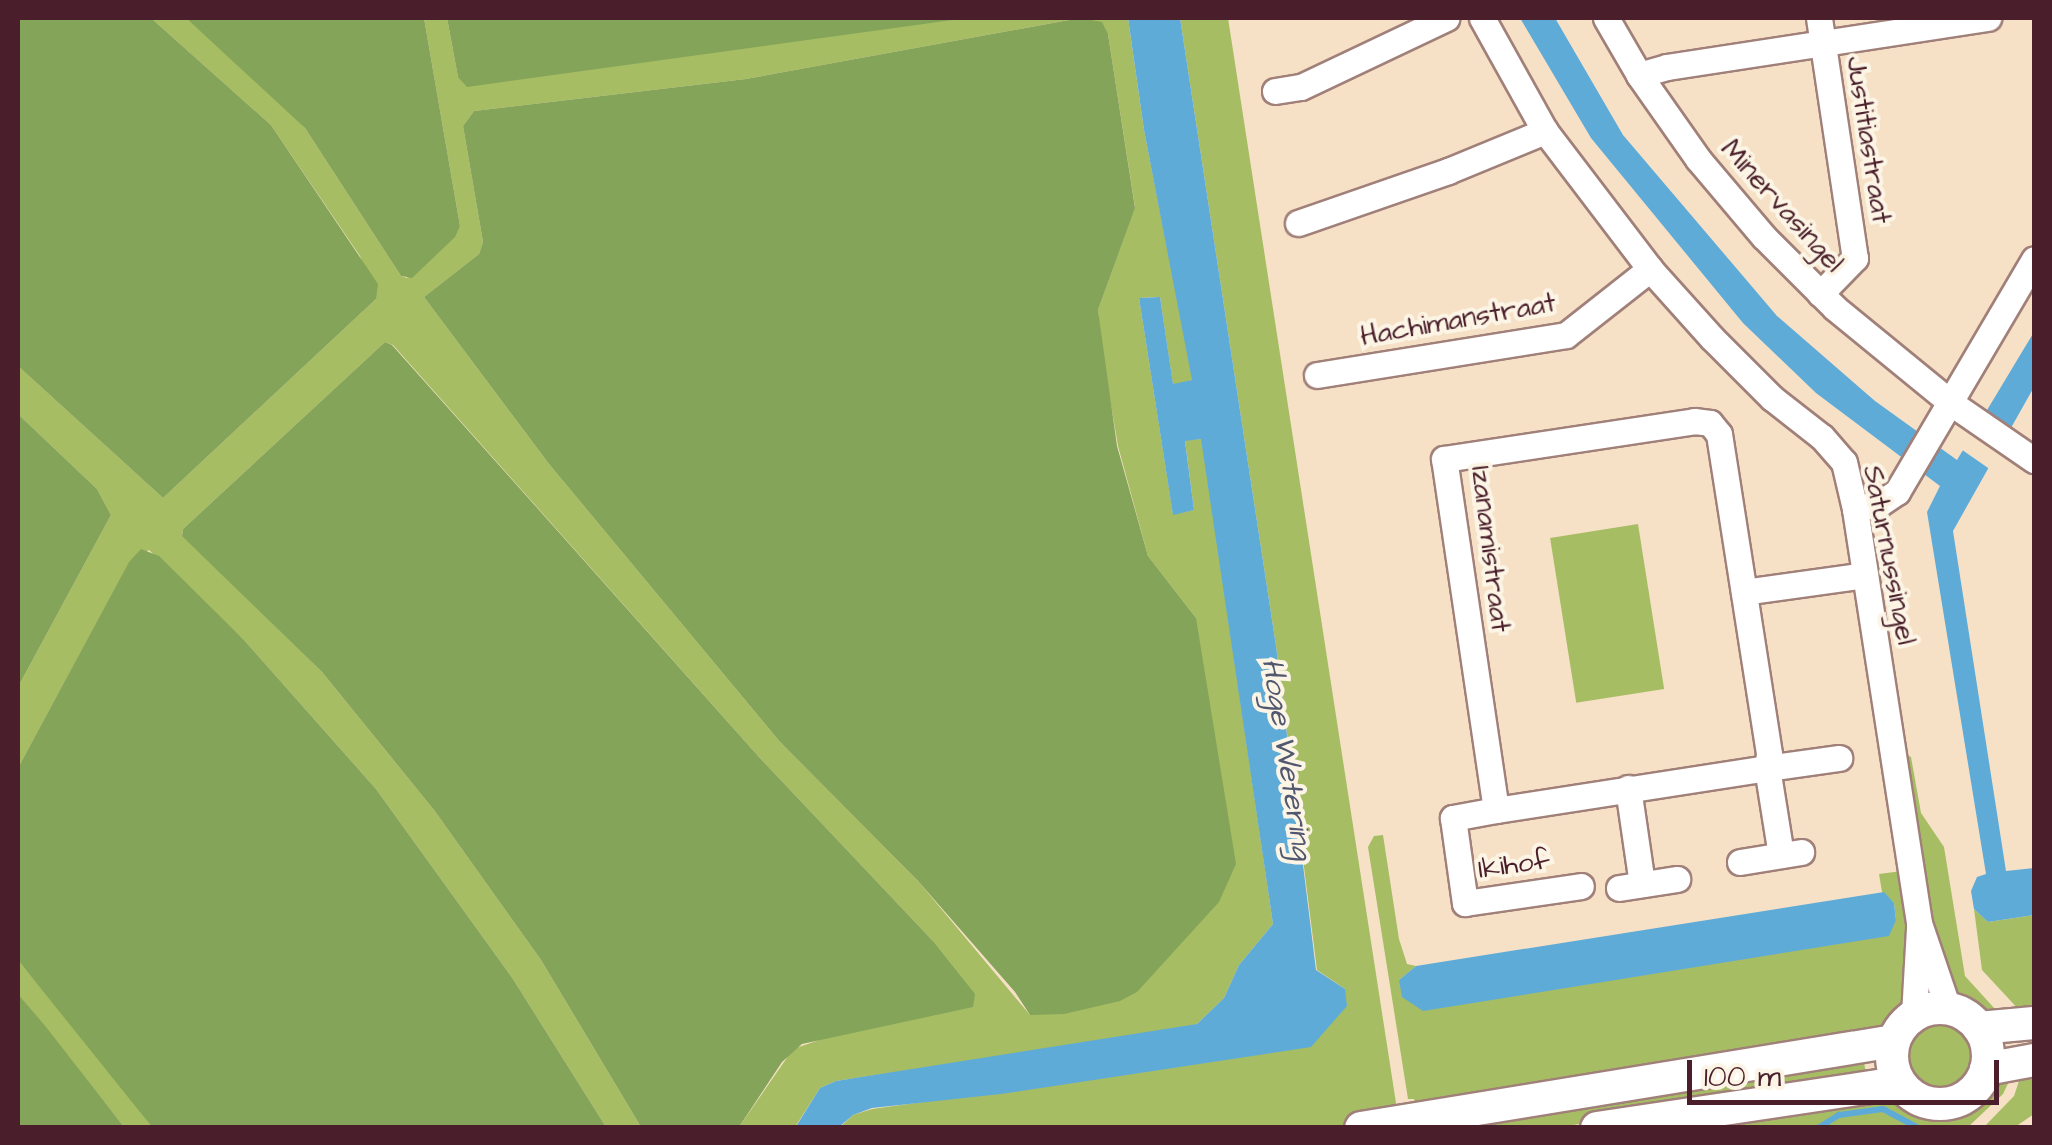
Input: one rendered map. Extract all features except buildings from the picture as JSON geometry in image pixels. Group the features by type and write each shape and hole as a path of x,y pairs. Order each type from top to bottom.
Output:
{"main road":[{"path":"1948,1008 1966,1015 1980,1028 1988,1052 1986,1070 1972,1092 1947,1104 1920,1100 1900,1083 1892,1062 1894,1041 1914,1014 1948,1008"},
{"path":"1980,1028 2034,1023"},
{"path":"1361,1128 1894,1041"},
{"path":"1986,1070 2034,1060"},
{"path":"1597,1128 1900,1083"}],"street":[{"path":"1275,91 1301,88 1446,18"},
{"name":"Saturnussingel","path":"1482,18 1545,131 1650,270 1772,398 1822,436 1844,462 1866,575 1919,923 1948,1008"},
{"name":"Minervasingel","path":"1606,18 1639,75 1698,159 1764,238 1820,294 1950,403 2029,456"},
{"path":"1639,75 1821,30 1988,18"},
{"name":"Justitiastraat","path":"1820,294 1855,258 1821,30"},
{"path":"1298,222 1448,171 1545,131"},
{"path":"1855,509 1879,504 1906,478 2034,259"},
{"name":"Hachimanstraat","path":"1317,375 1566,335 1650,270"},
{"name":"Izanamistraat","path":"1496,810 1444,459 1694,421 1710,423 1719,434 1769,754 1766,768 1791,854 1740,862"},
{"path":"1744,592 1866,575"},
{"path":"1496,810 1838,758"},
{"path":"1628,788 1630,886 1678,879"},
{"name":"Ikihof","path":"1496,810 1453,818 1465,903 1581,886"},
{"name":"Saturnussingel","path":"1914,1014 1919,923"}],"green space":[{"path":"18,18 151,18 271,125 378,284 376,299 163,498 18,366"},
{"path":"151,18 186,18 279,99 305,128 401,276 407,278 460,226 424,18 447,18 458,77 967,18 1080,18 746,79 474,111 463,126 483,242 479,254 424,297 549,464 780,742 918,881 1030,1015 1196,618 1148,556 1118,446 1102,351 1098,310 1135,207 1108,34 1087,18 1128,18 1144,130 1193,380 1173,385 1160,297 1139,298 1173,514 1194,510 1185,440 1202,439 1273,924 1239,965 1224,998 1197,1024 1180,1030 836,1081 820,1088 795,1127 739,1127 793,1049 834,1035 932,940 759,757 393,345 385,342 183,529 182,535 322,672 434,810 541,960 641,1127 606,1127 513,979 376,789 245,641 149,550 129,563 18,768 18,687 111,515 97,489 18,414 18,366 163,498 376,299 360,256 271,125"},
{"path":"186,18 424,18 460,226 455,237 412,278 401,276 305,128"},
{"path":"447,18 967,18 467,87 458,77"},
{"path":"1080,18 1102,22 1108,34 1135,208 1098,310 1117,446 1148,556 1196,618 1236,864 1219,902 1137,992 1120,1001 1064,1014 1030,1015 1015,992 918,881 780,742 549,464 424,297 479,254 483,242 463,126 474,111 746,79"},
{"path":"1180,18 1228,18 1398,1116 1324,1128 839,1128 853,1115 872,1109 1054,1084 1345,989 1317,970 1276,646"},
{"path":"385,342 392,345 759,757 932,940 975,994 973,1007 802,1044 782,1062 739,1127 641,1127 541,960 434,810 322,672 182,536 183,529"},
{"path":"18,414 97,489 111,515 18,687"},
{"path":"1638,524 1664,689 1576,703 1550,538"},
{"path":"141,549 159,556 245,641 376,789 513,979 606,1127 152,1127 18,960 18,768 129,562"},
{"path":"1905,754 1911,757 1921,813 1944,847 1965,976 2005,1020 1982,1016 1953,995 1924,894"},
{"path":"1383,835 1399,939 1407,964 1416,966 1399,980 1896,920 1894,903 1882,892 1879,874 1902,871 1910,987 1903,1011 1891,1027 1417,1113 1414,1099 1408,1099 1368,847 1374,836"},
{"path":"1974,909 1988,922 2034,915 2034,1017 2021,1012 1982,970"},
{"path":"18,960 152,1127 124,1127 18,994"},
{"path":"18,994 46,1027 124,1127 18,1127"},
{"path":"1940,1022 1964,1032 1974,1056 1964,1080 1940,1090 1916,1080 1906,1056 1916,1032"},
{"path":"1863,1056 1867,1080 1560,1127 1442,1128"},
{"path":"2034,1066 2034,1114 2015,1127 1983,1128 2014,1096 2023,1069"},
{"path":"2012,1075 2003,1094 1968,1127 1636,1128 1897,1095 1920,1110 1951,1112 1977,1100 1995,1080"}],"water":[{"name":"Hoge Wetering","path":"1128,18 1180,18 1276,646 1316,970 1345,989 1347,1006 1311,1047 1001,1094 872,1108 853,1115 839,1127 795,1128 820,1088 836,1081 1197,1024 1224,998 1239,965 1273,924 1201,439 1185,441 1194,510 1173,515 1139,298 1160,297 1173,384 1192,380 1144,130"},
{"path":"1520,18 1555,18 1623,135 1777,316 1875,401 1957,460 2034,332 2034,387 1953,531 2006,871 2034,868 2034,915 1988,922 1974,909 1971,891 1977,877 1986,874 1927,512 1940,486 1816,393 1743,323 1591,138"},
{"path":"1884,892 1894,903 1896,920 1889,936 1423,1011 1402,997 1399,980 1416,966"}],"pier":[{"path":"1983,412 2015,434 1990,470 1958,447"}],"waterway":[{"path":"1818,1128 1839,1115 1883,1109 1918,1128"}]}
